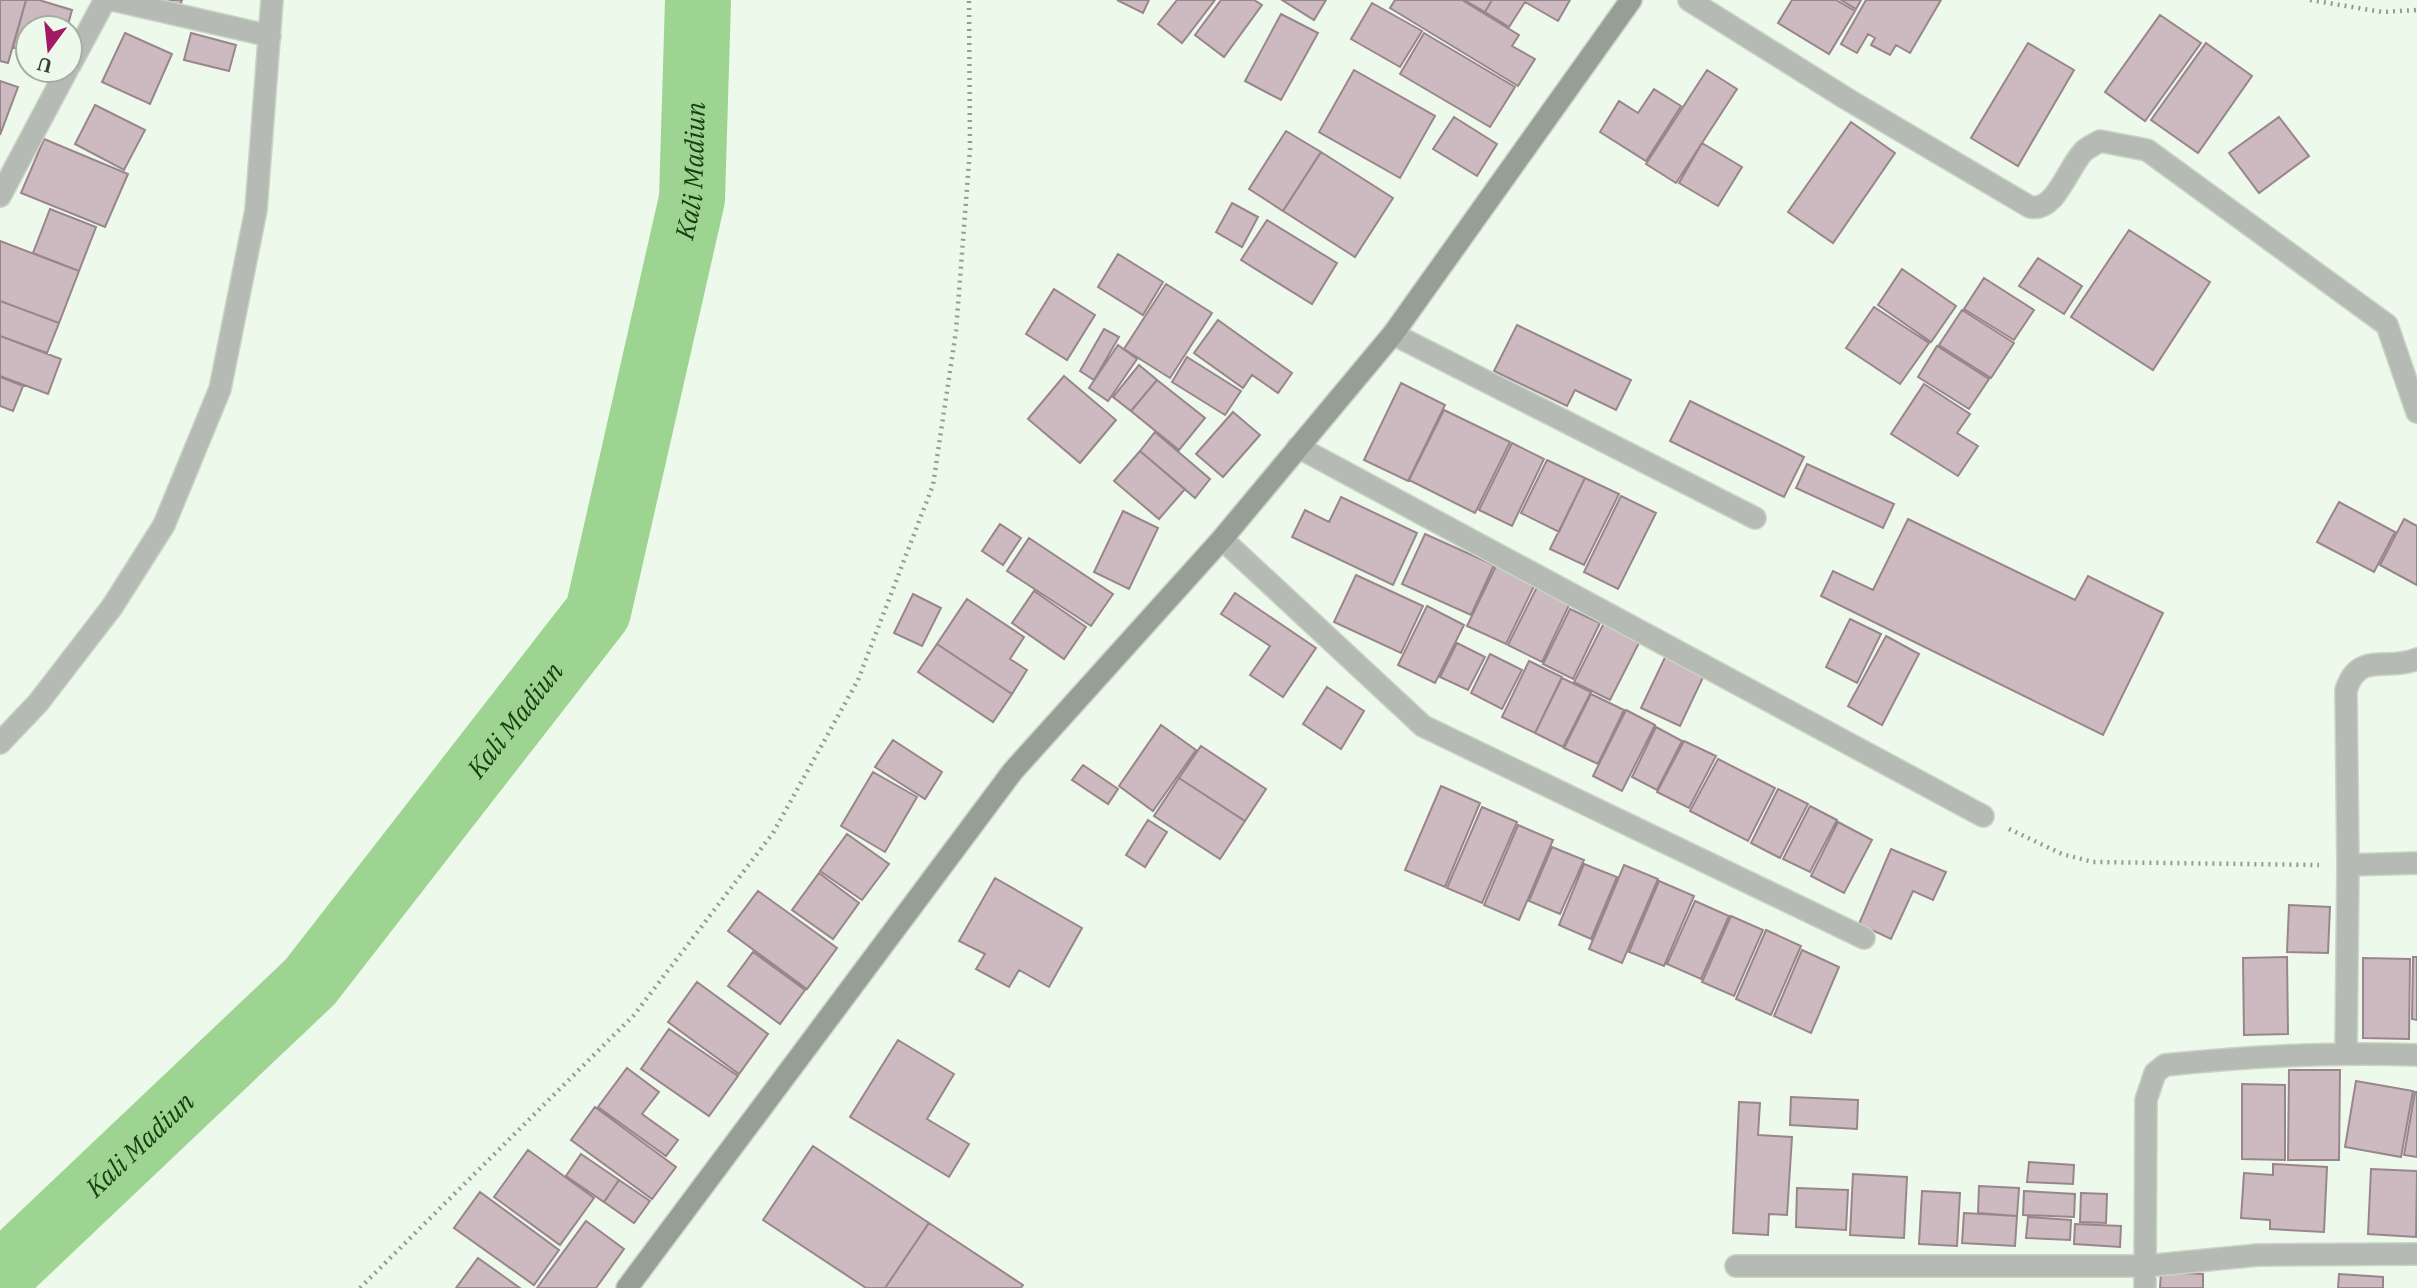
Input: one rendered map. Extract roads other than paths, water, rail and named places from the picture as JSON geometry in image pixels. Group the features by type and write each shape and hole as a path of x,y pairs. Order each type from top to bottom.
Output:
{"main road":[{"path":"627,1288 1013,771 1222,539 1393,334 1631,0"}],"street":[{"path":"84,39 105,0"},
{"path":"113,0 270,36"},
{"path":"0,743 38,703 112,607 164,525 220,389 256,210 272,0"},
{"path":"1689,0 1847,99 2030,207 2038,208 2048,203 2084,151 2099,141 2147,150 2387,325 2417,412"},
{"path":"0,196 60,84"},
{"path":"1393,334 1755,518"},
{"path":"1298,447 1983,816"},
{"path":"1222,539 1423,726 1864,939"},
{"path":"2346,1052 2346,690 2351,675 2363,665 2392,666 2417,659"},
{"path":"2348,865 2417,863"},
{"path":"2145,1288 2146,1100 2155,1073 2165,1065 2254,1056 2346,1052 2417,1055"},
{"path":"1736,1266 2146,1266 2258,1255 2417,1254"}],"waterway":[{"name":"Kali Madiun","path":"0,1276 310,982 598,612 692,199 698,0"}]}
